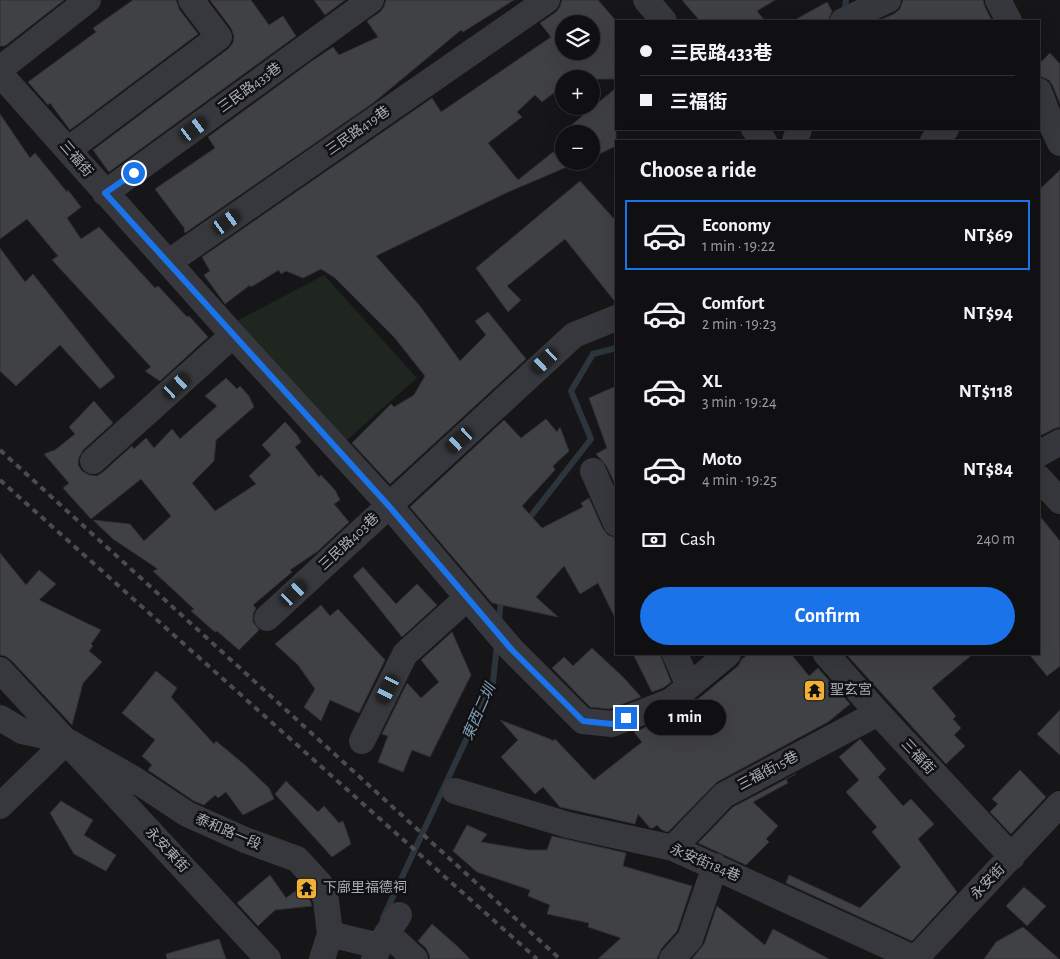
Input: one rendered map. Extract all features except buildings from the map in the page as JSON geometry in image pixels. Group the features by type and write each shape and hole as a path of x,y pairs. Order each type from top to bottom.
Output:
{"street":[{"path":"0,69 88,0"},
{"path":"68,150 219,37 191,0"},
{"name":"三民路433巷","path":"105,193 371,0"},
{"name":"三民路419巷","path":"169,262 547,0"},
{"path":"646,0 663,20"},
{"path":"845,20 888,0"},
{"path":"998,0 1008,20"},
{"name":"三福街","path":"0,74 105,193 388,505 512,650 583,721 612,724 671,701 727,655"},
{"path":"1040,94 1052,134"},
{"path":"934,140 945,130"},
{"name":"三民路403巷","path":"267,618 574,335 615,318"},
{"path":"93,461 233,335"},
{"path":"1040,453 1060,442"},
{"path":"593,471 615,522"},
{"path":"1040,479 1060,501"},
{"path":"362,741 405,654 467,598"},
{"path":"674,655 689,686"},
{"name":"三福街","path":"827,655 1012,857"},
{"name":"泰和路一段","path":"0,670 67,741"},
{"name":"三福街15巷","path":"673,848 724,795 878,713"},
{"name":"泰和路一段","path":"0,718 22,731 67,741 134,779 187,814 245,840 297,859 320,884 326,900 330,934 322,959"},
{"path":"0,806 67,741"},
{"name":"永安東街","path":"67,741 268,959"},
{"name":"永安街184巷","path":"455,791 568,825 673,848 915,959"},
{"name":"永安街","path":"915,959 1060,804"},
{"path":"672,959 690,940 715,866"},
{"path":"330,934 385,938 415,959"}],"shaded area":[{"path":"324,275 417,378 341,445 231,324"}],"waterway":[{"name":"東西二圳","path":"844,14 846,0"},
{"name":"東西二圳","path":"529,523 531,516 591,439 571,391 593,354 615,348"},
{"name":"東西二圳","path":"499,623 501,598"},
{"name":"東西二圳","path":"383,918 493,682 497,645"}],"railway":[{"path":"0,450 560,959"},
{"path":"0,480 537,959"}],"place":[{"name":"聖玄宮","path":"814,690"},
{"name":"下廍里福德祠","path":"307,888"}],"route":[{"path":"134,173 105,193 388,505 512,650 583,721 612,724 626,718"}]}
